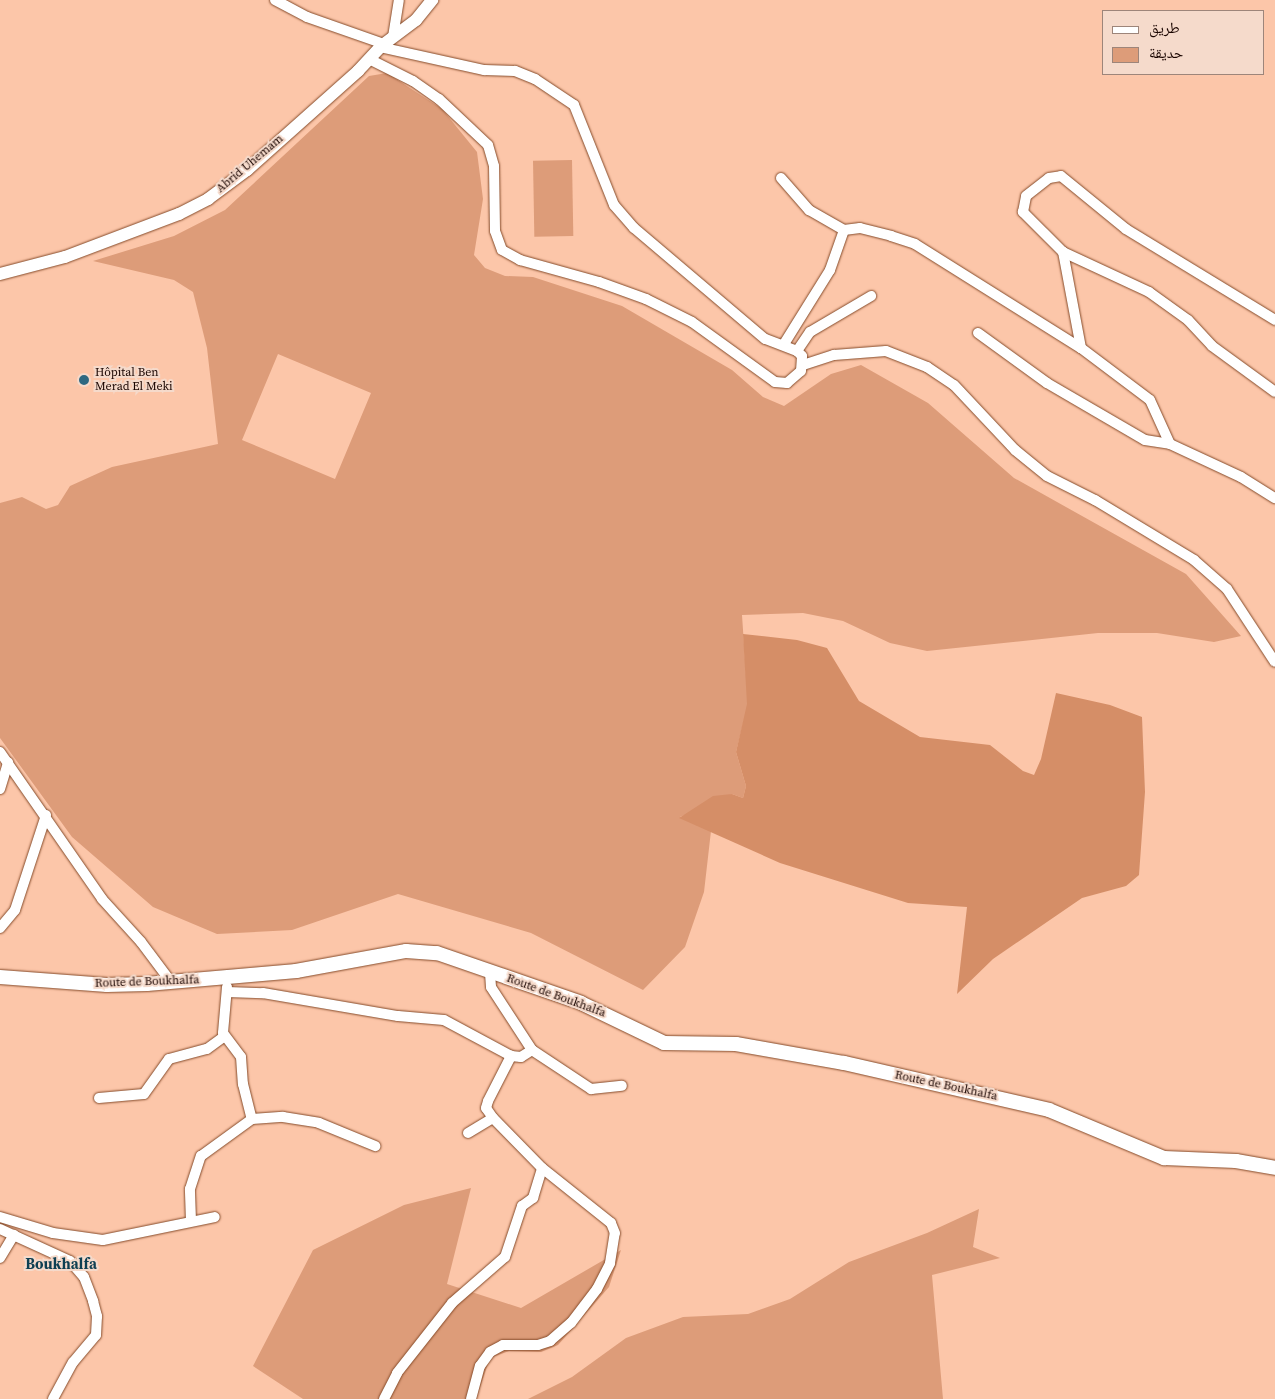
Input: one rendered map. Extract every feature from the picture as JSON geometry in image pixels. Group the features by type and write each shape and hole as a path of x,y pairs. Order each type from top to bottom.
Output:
{"main road":[{"name":"Route de Boukhalfa","path":"0,978 107,985 171,982 227,985 406,951 437,953 581,1003 664,1043 736,1044 844,1063 1050,1110 1164,1158 1236,1161 1275,1168"}],"street":[{"path":"275,0 307,17 386,42 484,70 515,71 535,79 574,105 614,205 634,228 765,339 784,344 797,351 803,365"},
{"path":"386,42 399,0"},
{"name":"Abrid Uhemam","path":"0,274 65,257 180,214 208,199 247,170 386,42 416,20 432,0"},
{"path":"369,59 413,81 439,100 488,145 494,166 495,231 502,250 520,260 599,282 661,307 730,347 775,382 795,379 803,365 834,355 886,351 927,367 954,385 1015,450 1047,476 1095,500 1194,560 1228,589 1275,662"},
{"path":"1275,320 1126,229 1062,176 1049,178 1026,196 1022,206 1023,212 1063,252 1149,292 1188,320 1212,346 1275,392"},
{"path":"782,178 809,210 844,230 860,228 915,244 1082,348 1150,400 1170,444"},
{"path":"784,344 830,270 844,230"},
{"path":"1063,252 1082,348"},
{"path":"797,351 810,332 872,296"},
{"path":"978,333 1047,383 1145,440 1170,444 1241,477 1275,498"},
{"path":"0,752 46,815 102,899 141,942 171,982"},
{"path":"0,789 8,762"},
{"path":"0,928 15,910 46,815"},
{"path":"490,971 490,988 532,1050 590,1089 622,1086"},
{"path":"252,1119 243,1084 241,1057 225,1036 227,985 398,1016 444,1020 511,1056 521,1057 532,1050"},
{"path":"99,1098 144,1094 169,1059 207,1049 225,1036"},
{"path":"471,1399 480,1366 490,1352 503,1345 538,1345 550,1341 571,1323 597,1289 610,1263 615,1233 611,1223 542,1168 493,1118 486,1108 511,1056"},
{"path":"191,1221 190,1189 201,1156 252,1119 283,1118 319,1123 375,1146"},
{"path":"468,1134 493,1118"},
{"path":"384,1399 397,1373 452,1303 504,1257 522,1206 533,1198 542,1168"},
{"path":"0,1217 52,1233 103,1240 165,1230 191,1221 215,1218"},
{"path":"0,1229 70,1261 84,1277 98,1325 91,1344 73,1362 53,1399"},
{"path":"0,1258 14,1235"}],"green space":[{"path":"387,73 442,109 477,152 483,199 474,255 485,268 505,276 533,277 622,306 732,370 763,397 784,406 831,374 861,365 928,403 1014,478 1186,574 1241,636 1214,642 1157,633 1098,633 927,651 890,643 843,621 803,613 742,615 748,704 736,752 746,786 743,798 732,794 680,817 711,831 704,892 685,947 643,990 531,933 398,894 292,930 217,934 153,907 72,837 0,738 0,503 22,497 46,509 58,505 70,486 112,467 218,444 207,348 193,292 174,280 93,261 174,236 225,210 369,76","holes":["278,354 371,393 335,479 242,440"]},
{"path":"572,160 573,236 534,237 533,161"},
{"path":"471,1188 447,1284 521,1308 621,1250 609,1287 558,1345 541,1352 509,1351 490,1358 476,1399 303,1399 253,1366 313,1250 404,1205"},
{"path":"979,1209 973,1247 1000,1258 932,1275 943,1399 528,1399 572,1377 626,1338 683,1317 748,1314 790,1299 849,1262 927,1233"}],"shaded area":[{"path":"743,634 797,640 827,648 859,701 920,737 990,745 1023,771 1034,775 1041,759 1056,693 1110,705 1142,717 1145,792 1139,875 1126,886 1082,898 993,959 957,994 967,907 908,903 780,863 679,818 713,796 732,794 743,798 746,786 736,752 747,704"}],"place":[{"name":"Hôpital Ben Merad El Meki","path":"84,380"}],"district":[{"name":"Boukhalfa","path":"61,1264"}]}
